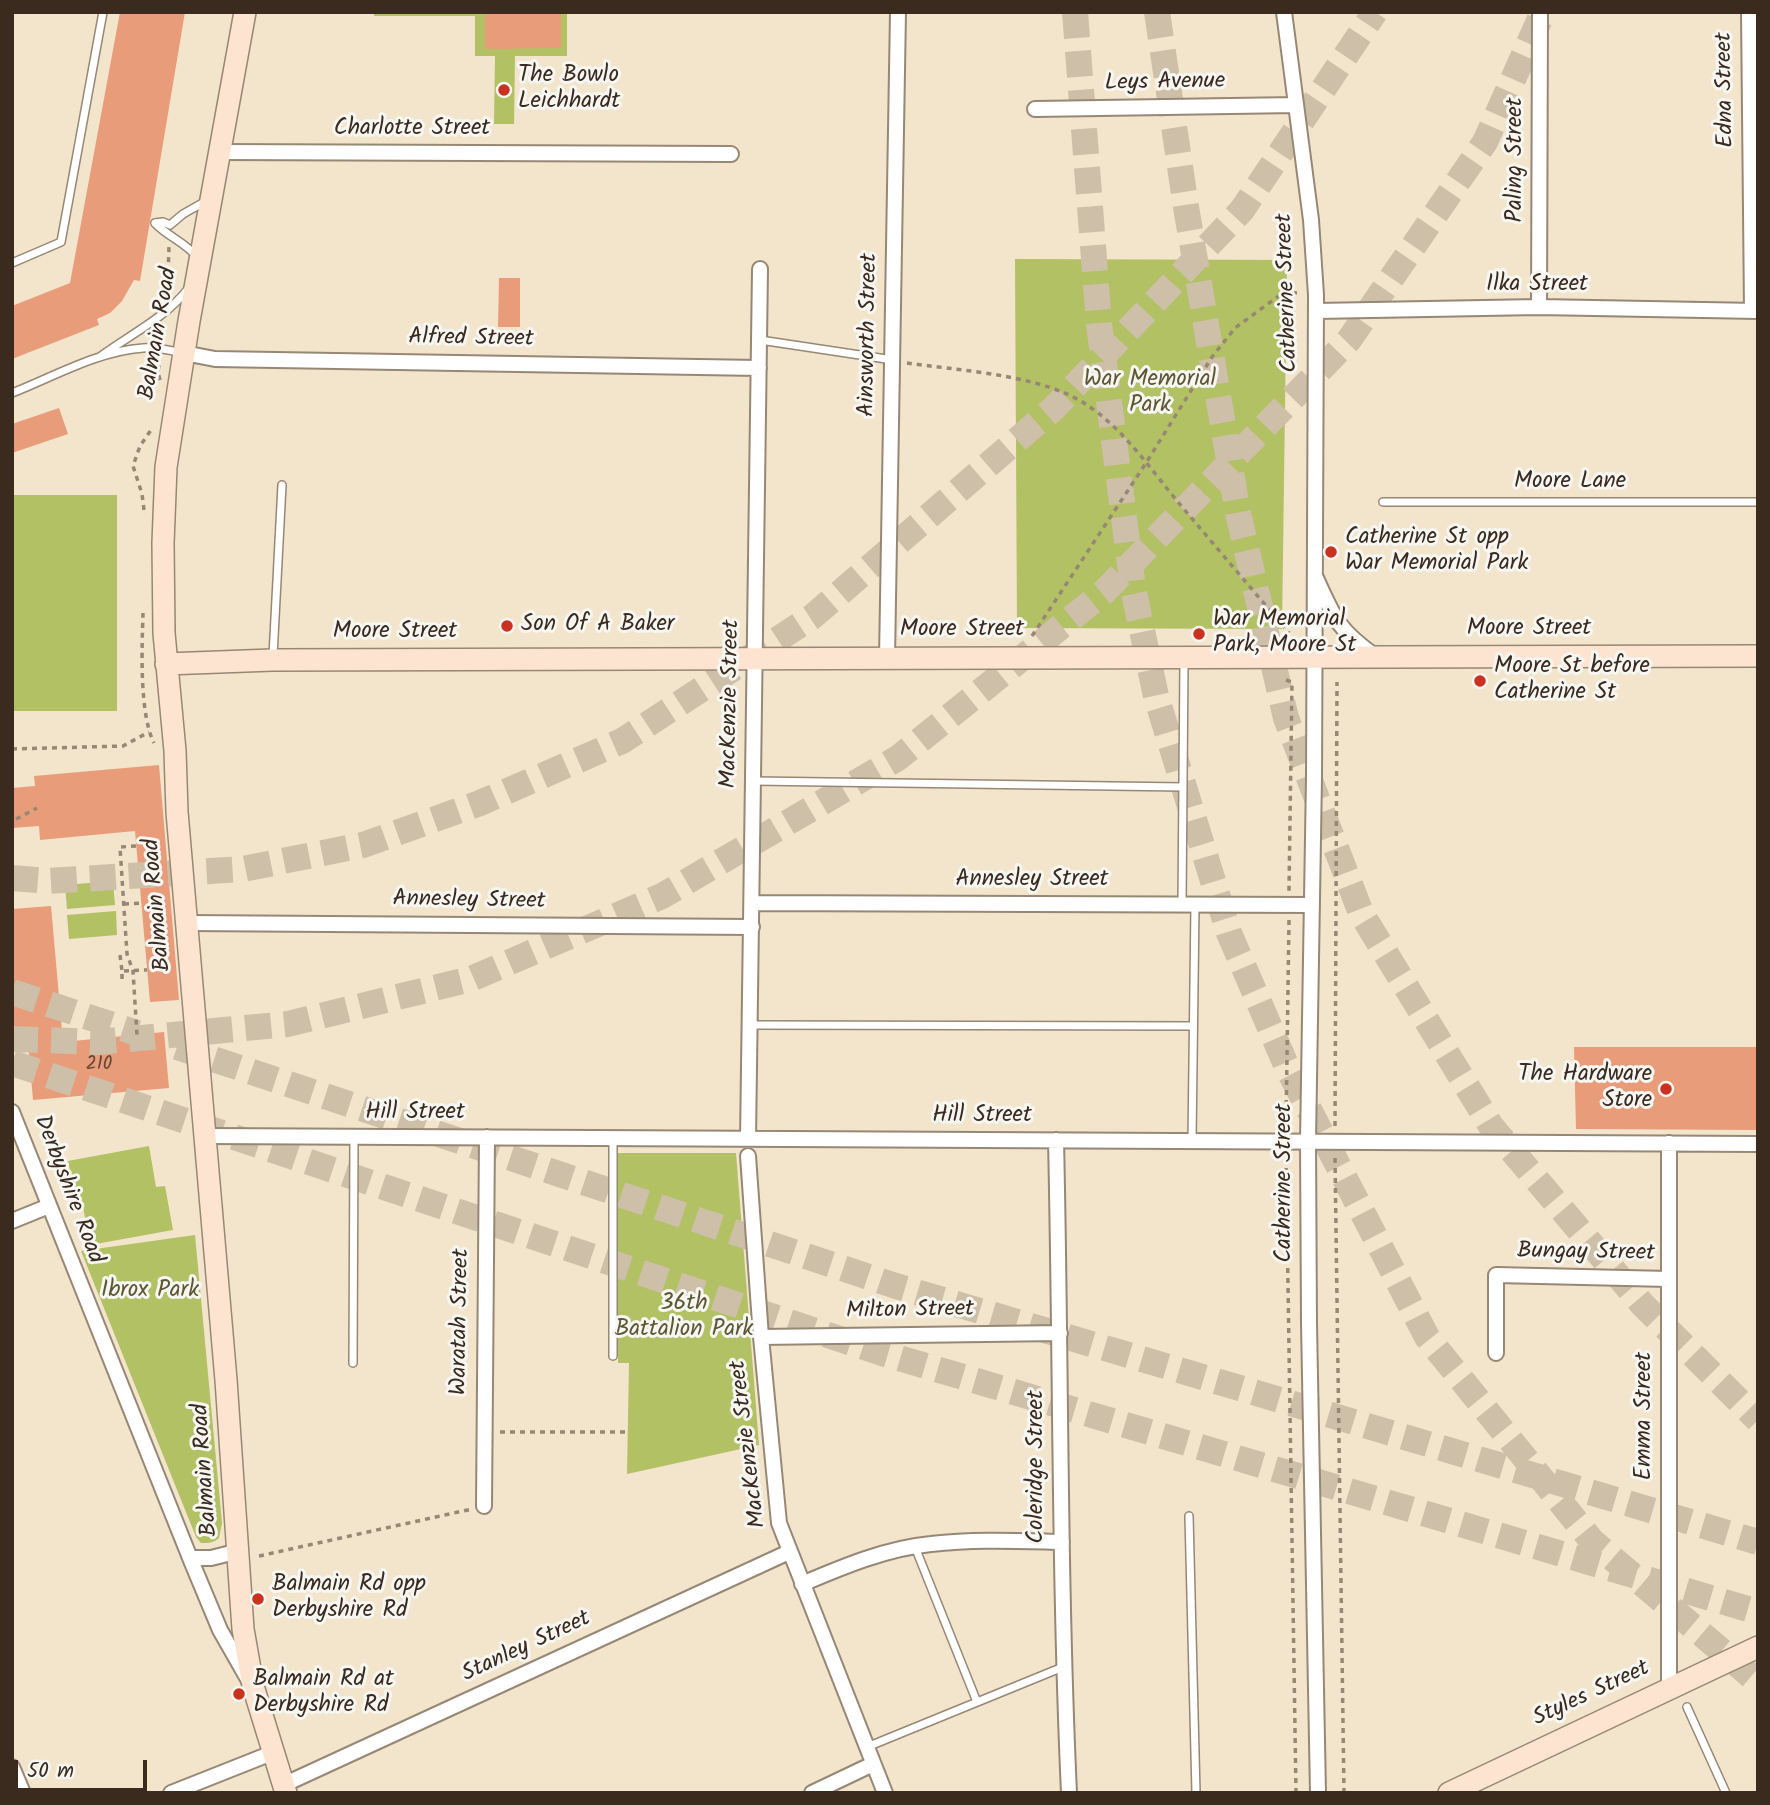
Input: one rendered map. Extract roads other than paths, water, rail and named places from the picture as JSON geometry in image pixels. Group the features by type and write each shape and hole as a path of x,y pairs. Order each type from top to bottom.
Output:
{"main road":[{"name":"Balmain Road","path":"245,12 210,199 166,467 163,576 166,664 175,751 177,812 206,1136 249,1554 243,1629 253,1686 285,1789"},
{"name":"Moore Street","path":"166,664 272,660 1758,656"},
{"name":"Styles Street","path":"1449,1793 1758,1647"}],"street":[{"name":"Ainsworth Street","path":"887,657 898,12"},
{"name":"Catherine Street","path":"1284,12 1311,220 1316,312 1308,1142 1309,1351 1318,1793"},
{"name":"Paling Street","path":"1539,307 1540,12"},
{"name":"Edna Street","path":"1749,12 1749,155 1755,163 1755,310"},
{"name":"Leys Avenue","path":"1035,109 1296,104"},
{"name":"Charlotte Street","path":"219,152 731,154"},
{"name":"MacKenzie Street","path":"748,1139 760,269"},
{"name":"Ilka Street","path":"1316,312 1539,307 1755,310"},
{"name":"Alfred Street","path":"184,353 215,359 759,368"},
{"name":"Catherine Street","path":"1314,573 1337,623 1356,643 1376,656"},
{"name":"Annesley Street","path":"752,903 1312,905"},
{"name":"Annesley Street","path":"187,923 752,927"},
{"name":"Derbyshire Road","path":"12,1112 220,1630 253,1686"},
{"name":"Hill Street","path":"206,1136 1758,1144"},
{"name":"Waratah Street","path":"484,1506 487,1137"},
{"name":"Coleridge Street","path":"1056,1140 1063,1667 1069,1793"},
{"name":"Emma Street","path":"1669,1143 1669,1688"},
{"name":"MacKenzie Street","path":"748,1156 761,1337 779,1523 885,1793"},
{"path":"12,1221 49,1206"},
{"name":"Bungay Street","path":"1496,1353 1496,1275 1669,1279"},
{"name":"Milton Street","path":"761,1337 1060,1332"},
{"path":"802,1584 845,1567 915,1546 992,1540 1062,1542"},
{"name":"Stanley Street","path":"285,1789 789,1552"},
{"path":"190,1558 249,1554"},
{"path":"171,1793 272,1753"},
{"path":"812,1793 873,1764"},
{"path":"12,1767 23,1793"}],"lane":[{"path":"12,263 61,242 103,12"},
{"path":"95,360 162,316 178,301 198,270 190,247 155,223 170,225 183,214 210,199"},
{"path":"759,339 892,360"},
{"path":"12,393 95,360 142,348 184,353"},
{"path":"272,660 282,485"},
{"name":"Moore Lane","path":"1383,502 1758,502"},
{"path":"1184,656 1183,787 1193,1026 1192,1141"},
{"path":"754,781 1183,787"},
{"path":"750,1025 1193,1026"},
{"path":"353,1363 354,1137"},
{"path":"612,1138 613,1356"},
{"path":"1189,1516 1196,1793"},
{"path":"915,1546 977,1702"},
{"path":"867,1747 1063,1667"},
{"path":"1687,1707 1726,1793"}],"tunnel":[{"path":"1075,12 1099,324 1133,588 1156,696 1229,933 1287,1067 1427,1337 1592,1541 1758,1682"},
{"path":"1157,12 1186,207 1238,513 1286,718 1361,913 1491,1126 1642,1304 1758,1420"},
{"path":"12,878 48,881 243,869 363,845 480,803 622,741 812,617 1053,409 1242,210 1375,12"},
{"path":"12,1039 98,1042 288,1024 471,979 662,896 898,758 1104,592 1349,340 1485,142 1543,12"},
{"path":"12,992 137,1033"},
{"path":"177,1047 896,1286 1758,1542"},
{"path":"12,1063 882,1353 1758,1612"}],"place":[{"name":"The Bowlo Leichhardt","path":"504,90"},
{"name":"Catherine St opp War Memorial Park","path":"1331,552"},
{"name":"Son Of A Baker","path":"507,626"},
{"name":"War Memorial Park, Moore St","path":"1199,634"},
{"name":"Moore St before Catherine St","path":"1480,681"},
{"name":"The Hardware Store","path":"1666,1089"},
{"name":"Balmain Rd opp Derbyshire Rd","path":"258,1599"},
{"name":"Balmain Rd at Derbyshire Rd","path":"239,1694"}],"park label":[{"name":"War Memorial Park","path":"1150,394"},
{"name":"Ibrox Park","path":"150,1292"},
{"name":"36th Battalion Park","path":"684,1318"}]}
